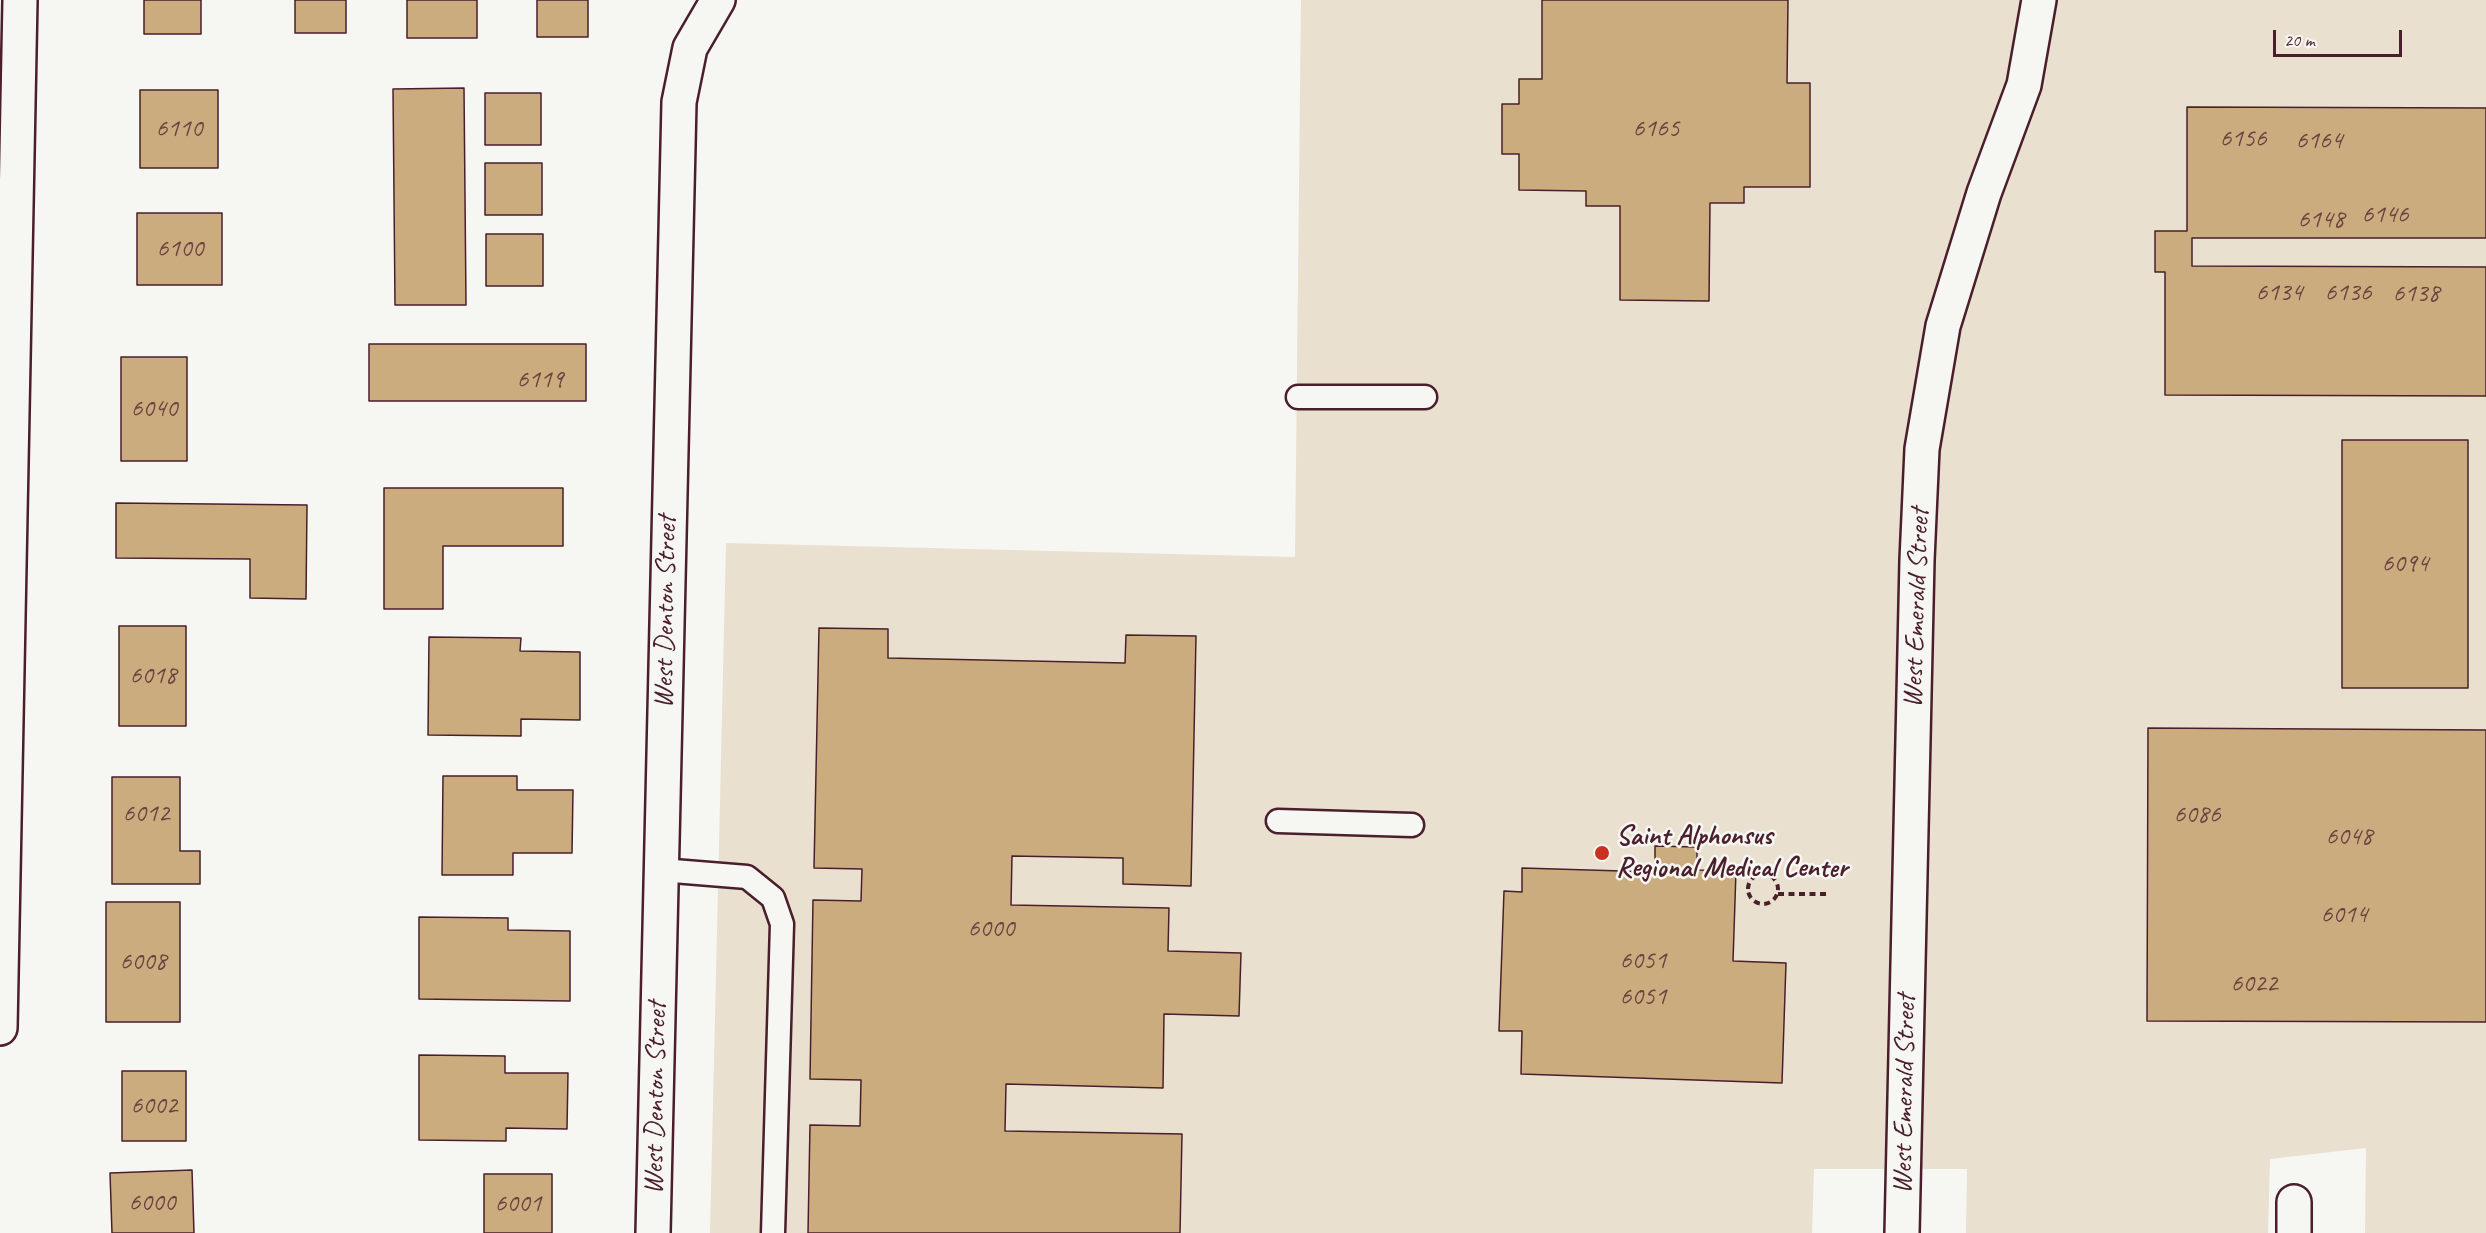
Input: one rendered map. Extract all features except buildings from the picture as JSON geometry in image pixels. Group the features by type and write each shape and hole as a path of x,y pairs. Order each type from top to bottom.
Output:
{"street":[{"path":"0,1028 20,0"},
{"name":"West Denton Street","path":"653,1233 679,102 690,48 718,0"},
{"name":"West Emerald Street","path":"1902,1233 1917,560 1922,449 1943,326 1984,193 2024,85 2039,0"}],"lane":[{"path":"1298,397 1425,397"},
{"path":"1278,821 1412,825"},
{"path":"661,870 747,877 773,898 782,924 773,1233"}],"path":[{"path":"1768,874 1776,880 1778,894 1772,902 1761,904 1753,900 1749,885 1754,877 1768,874"},
{"path":"1778,894 1827,894"}],"shaded area":[{"name":"Saint Alphonsus Regional Medical Center","path":"1301,0 2486,0 2486,1233 2365,1233 2366,1148 2270,1159 2268,1233 1966,1233 1967,1169 1814,1169 1812,1233 710,1233 726,543 1295,557"}],"place":[{"name":"Saint Alphonsus Regional Medical Center","path":"1602,853"}]}
